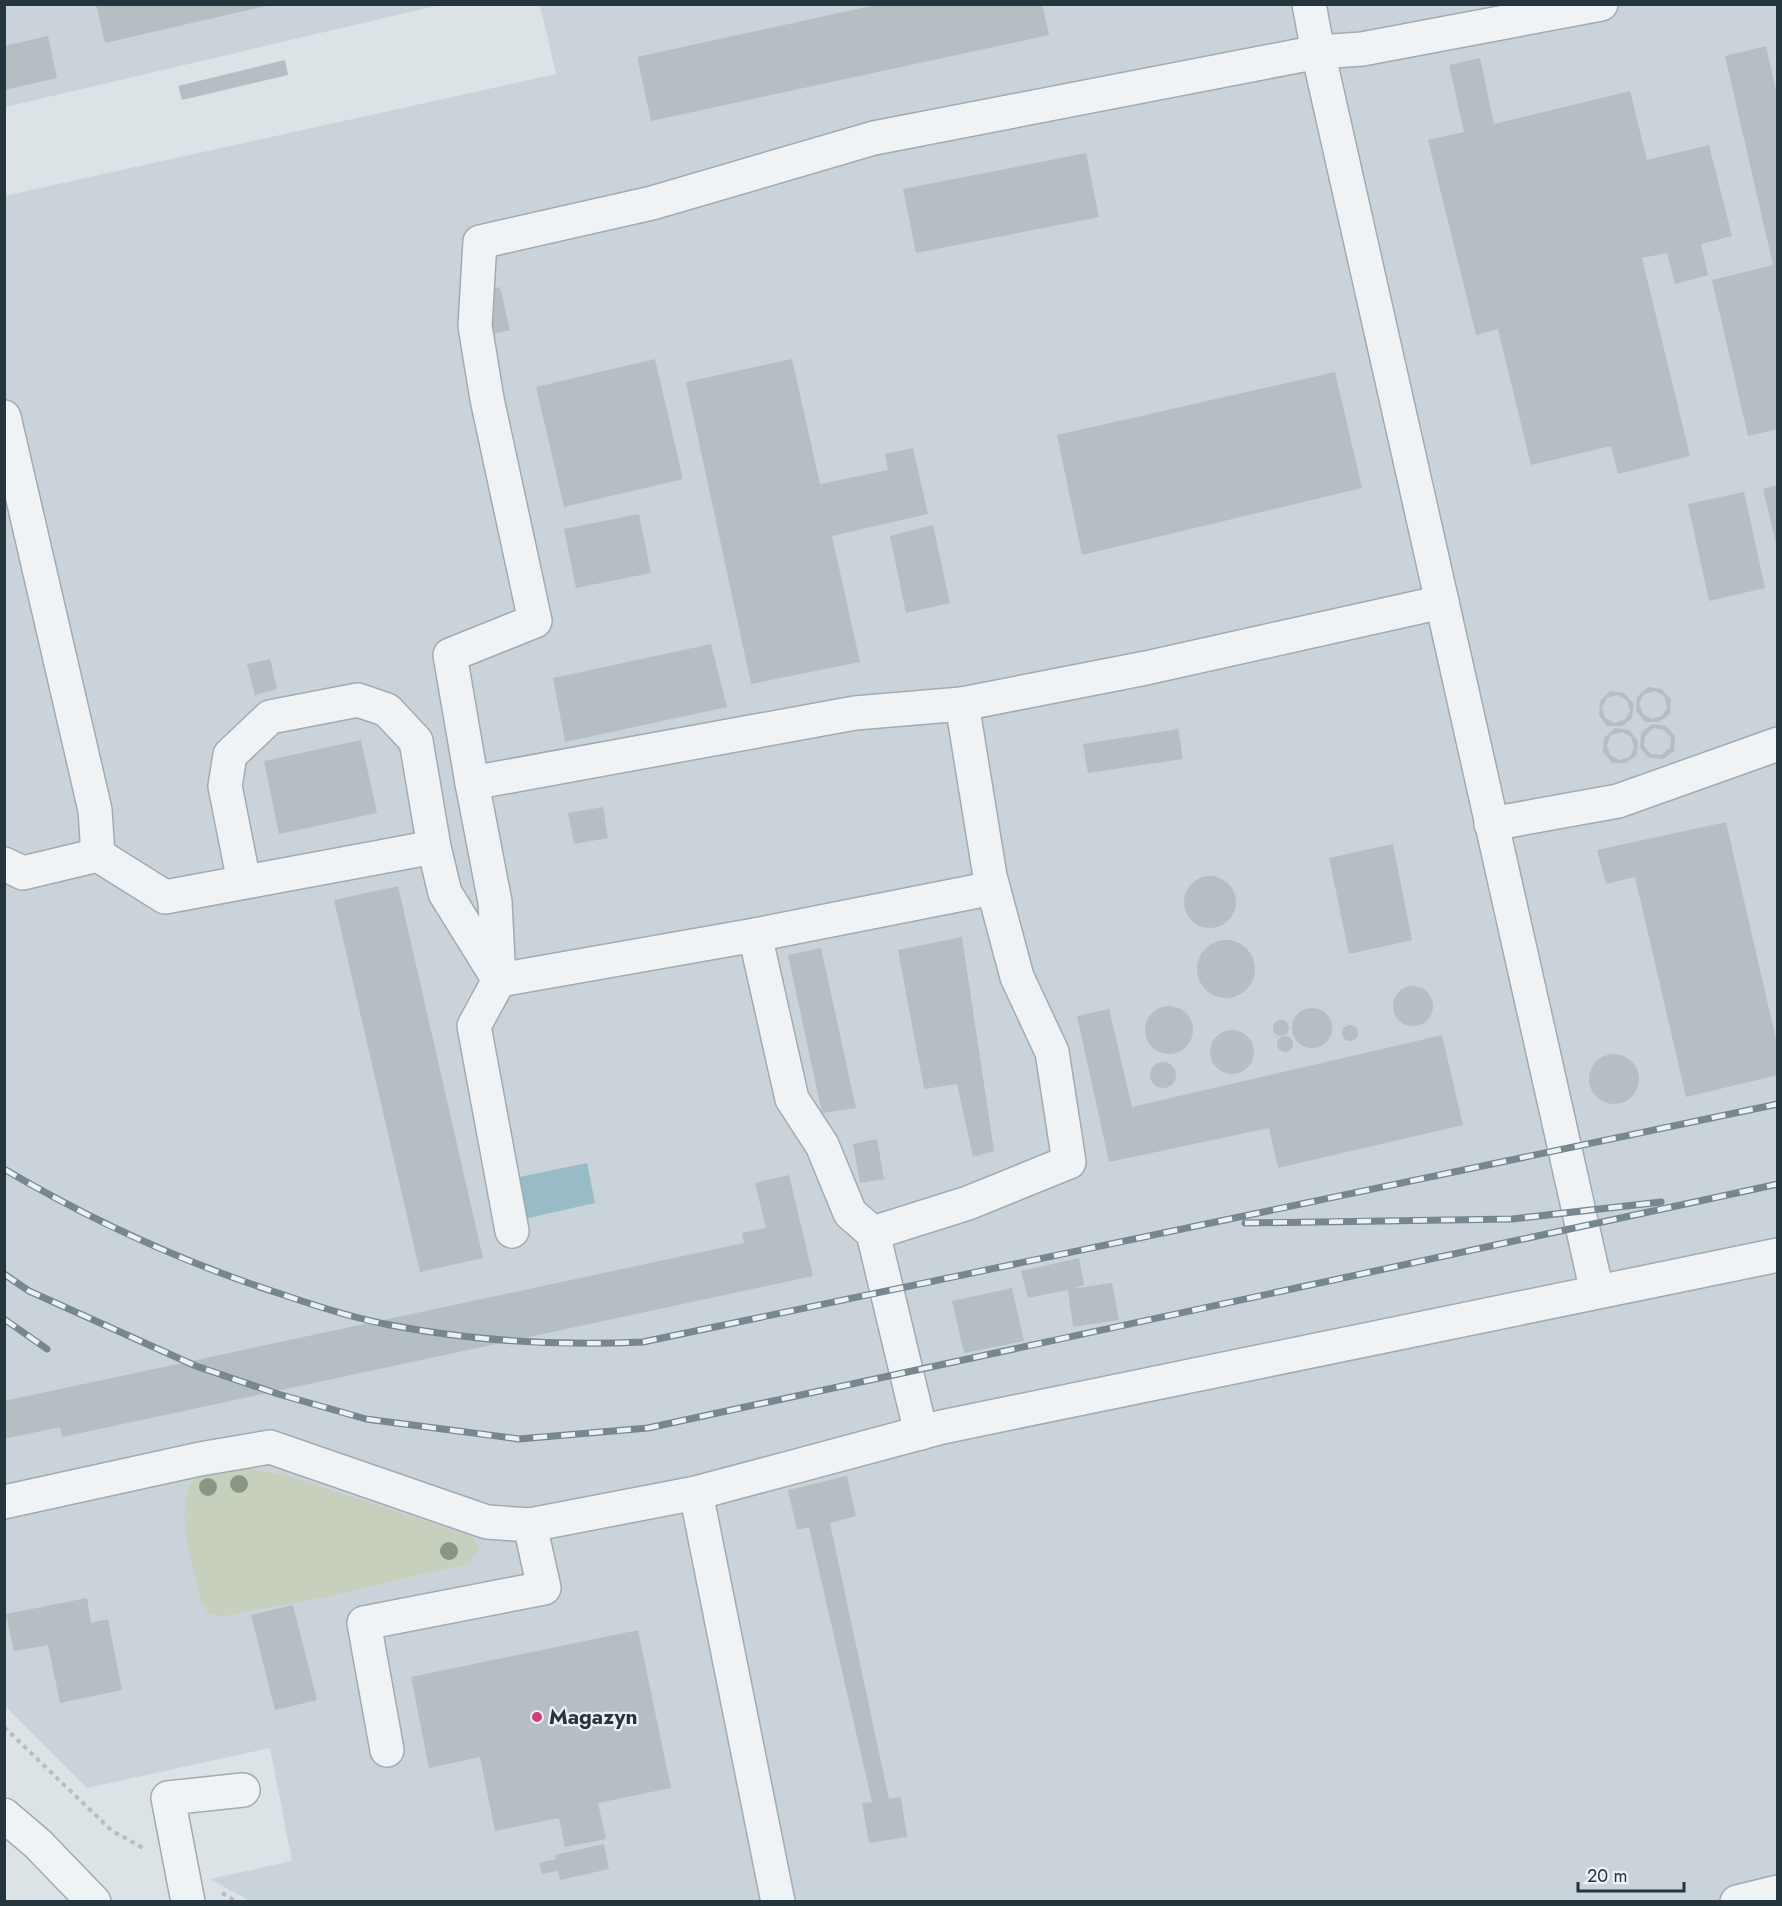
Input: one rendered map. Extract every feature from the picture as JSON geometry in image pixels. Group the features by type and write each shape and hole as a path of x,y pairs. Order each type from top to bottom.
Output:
{"lane":[{"path":"1309,4 1597,1292"},
{"path":"512,1231 474,1026 499,980 495,902 450,655 535,621 487,399 475,326 480,242 652,203 874,138 1318,52 1362,49 1601,4"},
{"path":"4,417 95,810 98,855"},
{"path":"472,783 855,713 962,704 1146,668 1442,602"},
{"path":"244,882 225,786 230,755 270,717 358,700 387,710 416,741 434,847 445,893 499,980"},
{"path":"873,1233 968,1203 1070,1162 1052,1053 1017,977 993,888 962,704"},
{"path":"1491,824 1618,801 1778,744"},
{"path":"4,864 23,873 98,855 165,897 434,847"},
{"path":"499,980 755,935 993,888"},
{"path":"755,935 792,1098 822,1145 850,1213 873,1233 921,1433"},
{"path":"4,1502 200,1459 270,1448 487,1522 530,1525 696,1493 921,1433 1778,1255"},
{"path":"696,1493 778,1902"},
{"path":"387,1750 364,1623 544,1588 530,1525"},
{"path":"188,1902 168,1798 243,1790"},
{"path":"4,1815 38,1844 94,1902"},
{"path":"1737,1902 1778,1892"}],"path":[{"path":"4,1727 111,1830 237,1902"}],"shaded area":[{"path":"5,4 440,5 5,107"},
{"path":"540,5 1777,5 1777,1901 250,1901 210,1879 292,1861 270,1748 87,1788 5,1706 4,196 556,74"}],"green space":[{"path":"236,1466 285,1475 472,1536 479,1548 470,1563 326,1597 219,1617 208,1613 201,1600 189,1551 185,1513 192,1482 206,1470"}],"water":[{"path":"587,1163 595,1203 519,1220 510,1179"}],"building":[{"path":"96,4 270,4 270,5 105,43"},
{"path":"880,4 1042,4 1049,35 651,121 637,57"},
{"path":"48,36 57,78 4,90 4,46"},
{"path":"1766,46 1778,99 1778,429 1748,436 1712,280 1773,265 1725,56"},
{"path":"1480,58 1494,124 1630,91 1647,160 1709,145 1732,236 1701,244 1708,275 1675,284 1667,253 1642,258 1690,456 1618,474 1611,446 1531,465 1498,329 1476,335 1428,140 1464,132 1449,65"},
{"path":"285,60 288,75 182,100 178,86"},
{"path":"1086,153 1099,217 916,253 903,189"},
{"path":"500,287 510,330 489,335 479,292"},
{"path":"655,359 683,479 564,507 536,387"},
{"path":"792,359 820,484 888,470 885,454 913,448 928,514 832,536 860,662 751,684 686,382"},
{"path":"1335,372 1362,488 1082,555 1057,435"},
{"path":"1778,485 1778,548 1777,548 1763,489"},
{"path":"1744,492 1765,588 1709,601 1688,504"},
{"path":"639,514 651,573 576,588 564,529"},
{"path":"933,525 950,603 906,613 890,536"},
{"path":"711,644 727,707 565,742 553,678"},
{"path":"270,659 277,689 255,695 247,664"},
{"path":"1648,687 1662,689 1671,700 1670,714 1659,722 1645,722 1636,711 1637,697","holes":["1655,691 1664,696 1667,707 1662,716 1652,719 1643,714 1639,704 1644,694"]},
{"path":"1610,691 1624,693 1634,704 1632,718 1622,726 1607,726 1599,715 1600,701","holes":["1617,695 1627,700 1630,711 1625,719 1615,723 1605,718 1602,708 1607,698"]},
{"path":"1652,724 1666,726 1675,736 1674,751 1663,759 1649,758 1640,748 1641,733","holes":["1653,728 1664,730 1671,737 1670,748 1661,755 1651,754 1644,746 1645,736"]},
{"path":"1615,728 1629,730 1638,741 1637,755 1626,763 1612,763 1603,752 1604,738","holes":["1622,732 1631,737 1634,747 1630,757 1619,760 1610,755 1607,745 1611,735"]},
{"path":"1178,729 1183,759 1088,773 1083,744"},
{"path":"361,740 377,813 279,834 264,761"},
{"path":"603,807 608,838 574,844 568,813"},
{"path":"1726,822 1778,1048 1778,1075 1686,1097 1635,877 1606,884 1597,850"},
{"path":"1393,844 1412,940 1349,954 1329,858"},
{"path":"1205,876 1215,876 1229,883 1236,902 1229,921 1215,928 1205,928 1195,924 1188,917 1184,907 1184,897 1188,887 1195,880"},
{"path":"398,886 483,1258 420,1272 334,900"},
{"path":"962,937 994,1151 973,1157 957,1084 924,1089 898,950"},
{"path":"1226,940 1242,945 1250,953 1255,969 1250,985 1242,993 1226,998 1210,993 1202,985 1197,969 1202,953 1210,945"},
{"path":"821,948 856,1108 822,1113 788,955"},
{"path":"1413,986 1427,992 1433,1006 1427,1020 1413,1026 1399,1020 1393,1006 1399,992"},
{"path":"1164,1006 1174,1006 1189,1016 1193,1030 1192,1039 1183,1050 1174,1054 1164,1054 1149,1044 1145,1035 1145,1025 1155,1010"},
{"path":"1312,1008 1326,1014 1332,1028 1326,1042 1312,1048 1298,1042 1292,1028 1298,1014"},
{"path":"1109,1009 1132,1107 1442,1035 1463,1125 1278,1168 1269,1128 1109,1162 1077,1016"},
{"path":"1281,1020 1287,1022 1289,1028 1287,1034 1281,1036 1275,1034 1273,1028 1275,1022"},
{"path":"1350,1025 1356,1027 1358,1033 1356,1039 1350,1041 1344,1039 1342,1033 1344,1027"},
{"path":"1232,1030 1241,1031 1248,1036 1253,1043 1253,1061 1248,1068 1241,1073 1232,1074 1223,1073 1216,1068 1211,1061 1210,1052 1211,1043 1216,1036 1223,1031"},
{"path":"1285,1036 1291,1038 1293,1044 1291,1050 1285,1052 1279,1050 1277,1044 1279,1038"},
{"path":"1614,1054 1632,1061 1639,1079 1632,1097 1614,1104 1596,1097 1589,1079 1596,1061"},
{"path":"1163,1062 1172,1066 1176,1075 1172,1084 1163,1088 1154,1084 1150,1075 1154,1066"},
{"path":"877,1139 884,1179 860,1183 853,1144"},
{"path":"789,1175 813,1276 62,1437 60,1427 4,1439 4,1401 744,1243 742,1233 766,1228 755,1183"},
{"path":"1079,1258 1084,1285 1070,1289 1112,1283 1119,1320 1073,1327 1068,1290 1028,1298 1021,1271"},
{"path":"1012,1288 1024,1341 964,1353 952,1301"},
{"path":"847,1476 856,1516 830,1523 889,1799 901,1797 907,1837 869,1843 862,1803 872,1802 809,1527 797,1530 788,1490"},
{"path":"87,1598 91,1623 108,1619 122,1690 60,1703 48,1645 14,1651 6,1614"},
{"path":"293,1605 317,1700 275,1710 251,1615"},
{"name":"Magazyn","path":"638,1630 671,1788 598,1803 606,1839 565,1847 559,1818 495,1831 480,1757 429,1768 411,1677"},
{"path":"604,1844 609,1869 560,1880 558,1871 542,1874 539,1863 556,1859 555,1855"}],"railway":[{"path":"4,1169 71,1206 174,1254 244,1282 348,1315 453,1335 516,1341 643,1342 1778,1104"},
{"path":"4,1274 29,1291 196,1366 278,1394 366,1419 519,1439 648,1428 1778,1184"},
{"path":"1245,1223 1512,1219 1661,1202"},
{"path":"4,1319 47,1349"}],"place":[{"name":"Magazyn","path":"537,1717"}]}
